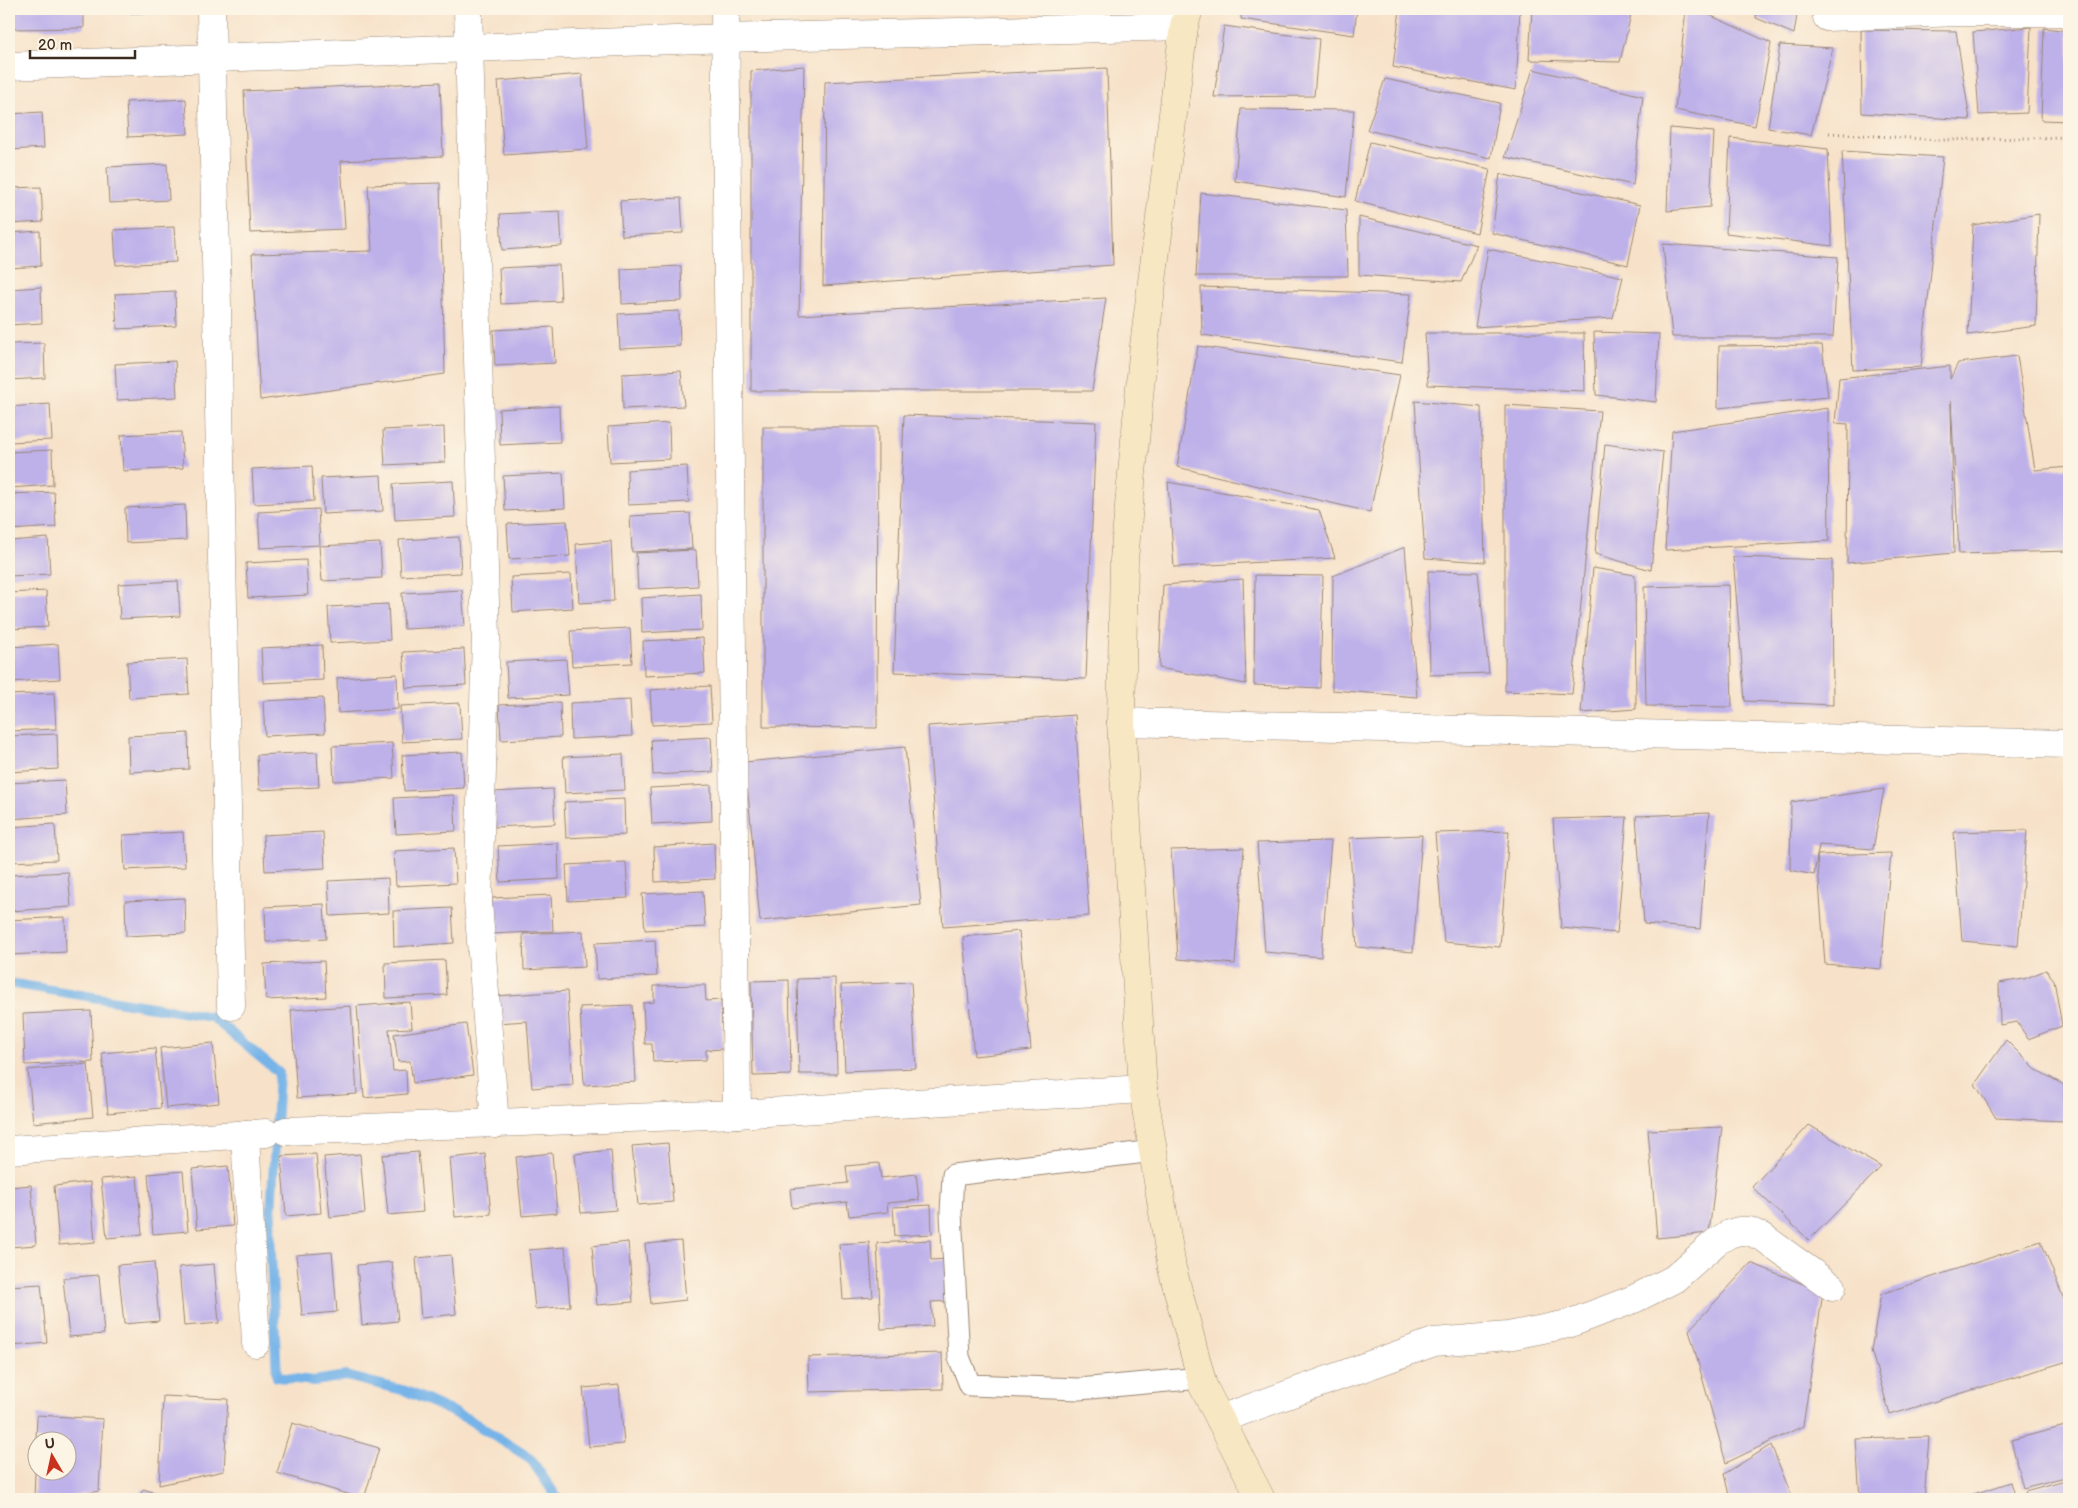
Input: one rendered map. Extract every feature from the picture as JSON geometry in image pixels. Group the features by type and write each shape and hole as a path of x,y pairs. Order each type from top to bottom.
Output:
{"main road":[{"path":"1187,17 1143,354 1124,560 1121,722 1142,1089 1154,1151 1172,1268 1201,1378 1261,1499"}],"street":[{"path":"211,9 231,1006"},
{"path":"468,9 486,638 478,902 495,1124"},
{"path":"725,9 737,1114"},
{"path":"1827,17 1960,10 2069,12"},
{"path":"9,66 726,38 1187,17"},
{"path":"1121,722 2069,744"},
{"path":"9,1150 266,1133 737,1114 1142,1089"},
{"path":"256,1343 266,1133"},
{"path":"1220,1419 1434,1342 1508,1336 1568,1324 1634,1299 1674,1279 1716,1242 1729,1234 1739,1231 1749,1231 1764,1238 1832,1287"}],"lane":[{"path":"1154,1151 952,1176 951,1213 959,1357 970,1385 1079,1389 1201,1378"}],"path":[{"path":"1829,133 1940,140 2069,137"}],"building":[{"path":"9,9 84,9 84,28 9,29"},
{"path":"113,9 183,9 183,13 113,13"},
{"path":"1241,9 1357,9 1354,35 1241,19"},
{"path":"1400,9 1520,9 1516,90 1393,67"},
{"path":"1532,9 1607,9 1631,14 1620,62 1529,60"},
{"path":"1686,9 1696,9 1771,43 1755,126 1675,110"},
{"path":"1757,9 1798,9 1794,34 1756,18"},
{"path":"1224,26 1319,39 1314,96 1214,97"},
{"path":"2031,27 2027,113 1979,115 1973,32"},
{"path":"2044,28 2069,31 2069,121 2041,120"},
{"path":"1861,30 1956,31 1970,120 1862,113"},
{"path":"1780,45 1833,48 1811,135 1768,128"},
{"path":"804,66 799,315 1106,298 1092,391 751,391 751,71"},
{"path":"1107,68 1113,265 823,286 825,82"},
{"path":"1533,69 1643,96 1633,185 1505,157"},
{"path":"582,74 588,149 504,155 498,81"},
{"path":"1385,79 1500,103 1491,158 1367,130"},
{"path":"440,82 443,156 341,161 345,229 250,233 244,91"},
{"path":"186,99 188,134 128,137 126,102"},
{"path":"1241,109 1354,110 1346,197 1235,181"},
{"path":"42,112 44,148 9,150 9,114"},
{"path":"1670,128 1714,132 1710,207 1667,211"},
{"path":"1730,138 1828,149 1832,246 1726,233"},
{"path":"1370,142 1490,169 1477,233 1355,201"},
{"path":"1842,151 1943,157 1921,367 1853,370"},
{"path":"167,164 169,200 109,203 107,167"},
{"path":"1500,174 1640,205 1628,265 1492,233"},
{"path":"440,183 445,374 260,400 252,254 372,251 368,185"},
{"path":"41,187 43,222 9,224 9,188"},
{"path":"1201,193 1346,210 1348,276 1196,276"},
{"path":"681,198 683,233 622,236 620,201"},
{"path":"560,211 562,246 502,250 500,214"},
{"path":"2039,214 2036,326 1968,335 1973,225"},
{"path":"1359,217 1477,245 1461,282 1359,275"},
{"path":"174,227 176,262 116,265 114,230"},
{"path":"40,231 41,266 9,268 9,233"},
{"path":"1663,244 1838,257 1833,337 1672,337"},
{"path":"1488,249 1623,277 1613,318 1475,327"},
{"path":"559,265 561,301 501,304 499,268"},
{"path":"681,266 682,301 622,304 621,269"},
{"path":"41,287 42,323 9,325 9,289"},
{"path":"1201,287 1411,294 1402,362 1202,335"},
{"path":"175,291 176,326 117,329 115,294"},
{"path":"679,311 680,346 620,349 618,314"},
{"path":"553,327 555,363 495,366 493,330"},
{"path":"1594,332 1659,334 1656,402 1596,395"},
{"path":"1425,333 1584,333 1585,391 1428,385"},
{"path":"44,343 45,378 9,380 9,344"},
{"path":"1822,345 1828,397 1718,408 1719,346"},
{"path":"1198,346 1400,375 1370,512 1177,467"},
{"path":"2017,356 2035,470 2069,467 2069,551 1959,554 1951,401 1954,553 1847,563 1848,424 1835,423 1839,378 1950,366 1950,379 1958,363"},
{"path":"175,361 177,397 117,400 115,364"},
{"path":"681,371 684,406 623,409 622,374"},
{"path":"1415,401 1481,407 1485,562 1425,558"},
{"path":"50,404 52,440 9,442 9,407"},
{"path":"1505,405 1600,411 1572,694 1505,691"},
{"path":"559,406 560,442 500,445 499,409"},
{"path":"1828,408 1829,541 1665,550 1672,431"},
{"path":"904,415 1096,422 1086,679 894,672"},
{"path":"669,423 670,459 610,462 608,427"},
{"path":"444,427 445,462 385,465 383,430"},
{"path":"763,427 878,427 877,728 763,727"},
{"path":"181,432 183,468 123,471 121,435"},
{"path":"1605,444 1663,452 1651,570 1595,554"},
{"path":"52,450 53,485 9,488 9,452"},
{"path":"312,466 314,501 254,504 252,469"},
{"path":"687,466 689,502 628,505 627,470"},
{"path":"563,473 565,508 505,511 503,476"},
{"path":"381,475 383,511 323,514 321,478"},
{"path":"453,481 455,517 395,520 393,484"},
{"path":"1168,482 1319,510 1335,558 1174,567"},
{"path":"54,492 56,527 9,530 9,494"},
{"path":"185,505 186,540 126,543 125,508"},
{"path":"318,509 320,545 260,548 258,512"},
{"path":"690,513 692,549 632,552 630,516"},
{"path":"567,521 570,556 509,559 507,524"},
{"path":"459,537 461,573 401,576 399,540"},
{"path":"48,538 50,574 9,576 9,541"},
{"path":"611,541 614,601 579,603 576,544"},
{"path":"380,543 382,578 322,581 319,546"},
{"path":"1405,547 1417,697 1332,690 1333,576"},
{"path":"696,550 698,586 638,589 636,553"},
{"path":"1733,557 1832,560 1833,705 1745,701"},
{"path":"306,560 308,595 248,598 246,563"},
{"path":"1593,568 1635,575 1636,709 1581,713"},
{"path":"1428,571 1478,572 1489,673 1430,675"},
{"path":"571,574 573,608 513,612 511,577"},
{"path":"1255,575 1323,576 1320,688 1254,685"},
{"path":"1243,579 1246,684 1159,668 1163,585"},
{"path":"178,581 180,616 120,619 118,584"},
{"path":"1729,585 1732,707 1646,706 1644,587"},
{"path":"462,590 465,626 404,629 402,593"},
{"path":"46,591 48,627 9,629 9,593"},
{"path":"701,594 702,630 642,633 641,598"},
{"path":"388,604 390,640 330,643 328,607"},
{"path":"630,628 632,663 572,666 570,631"},
{"path":"703,638 705,673 644,676 643,641"},
{"path":"58,644 60,679 9,682 9,647"},
{"path":"322,645 323,680 263,683 261,648"},
{"path":"464,649 466,685 406,688 403,652"},
{"path":"187,659 189,694 129,698 127,662"},
{"path":"566,659 569,695 508,698 506,662"},
{"path":"397,674 398,709 338,713 337,678"},
{"path":"710,686 712,722 652,725 650,690"},
{"path":"54,693 56,729 9,731 9,695"},
{"path":"323,698 325,733 265,736 263,701"},
{"path":"630,700 632,736 571,739 570,703"},
{"path":"560,702 561,737 501,740 499,705"},
{"path":"460,703 462,739 402,742 400,706"},
{"path":"1075,715 1089,916 943,927 928,726"},
{"path":"188,733 189,769 129,772 128,736"},
{"path":"57,734 58,769 9,772 9,736"},
{"path":"711,737 713,772 653,775 651,740"},
{"path":"392,743 394,778 334,781 332,746"},
{"path":"905,747 921,905 760,921 745,762"},
{"path":"317,752 319,787 259,790 257,755"},
{"path":"462,752 464,788 404,791 402,755"},
{"path":"623,754 625,790 565,793 563,757"},
{"path":"65,780 67,815 9,819 9,783"},
{"path":"711,785 712,821 652,824 650,788"},
{"path":"553,789 555,824 495,827 493,792"},
{"path":"1884,789 1873,849 1819,845 1814,875 1790,870 1791,802"},
{"path":"454,795 456,831 396,834 394,798"},
{"path":"624,799 625,835 566,838 564,802"},
{"path":"1709,813 1700,929 1644,924 1636,816"},
{"path":"1627,817 1617,933 1561,928 1553,819"},
{"path":"55,824 57,860 9,862 9,827"},
{"path":"2027,830 2018,946 1962,941 1954,832"},
{"path":"1509,831 1500,947 1444,942 1435,833"},
{"path":"183,832 185,867 125,870 123,835"},
{"path":"323,832 325,868 265,871 263,835"},
{"path":"1422,835 1413,952 1357,947 1349,838"},
{"path":"1331,841 1321,957 1265,952 1257,843"},
{"path":"558,843 559,879 500,882 498,846"},
{"path":"714,843 715,879 655,882 654,847"},
{"path":"454,848 456,883 396,886 394,851"},
{"path":"1244,848 1235,964 1178,959 1171,850"},
{"path":"1891,853 1881,969 1825,964 1817,855"},
{"path":"626,862 628,898 568,901 566,865"},
{"path":"68,872 71,907 10,911 9,875"},
{"path":"388,878 389,913 330,916 328,881"},
{"path":"703,891 705,927 645,930 642,894"},
{"path":"551,895 553,931 493,934 492,898"},
{"path":"185,898 186,933 126,936 125,901"},
{"path":"324,904 326,939 266,942 265,907"},
{"path":"452,908 454,943 394,947 393,911"},
{"path":"65,917 66,952 9,955 9,920"},
{"path":"583,931 585,967 524,970 523,934"},
{"path":"1019,931 1031,1050 974,1056 963,937"},
{"path":"655,940 657,976 597,979 595,943"},
{"path":"445,960 447,995 386,998 385,963"},
{"path":"324,961 326,997 266,1000 264,964"},
{"path":"2046,970 2054,980 2062,1026 2028,1039 2017,1022 2000,1025 1999,983 2024,979"},
{"path":"835,978 837,1074 799,1074 797,979"},
{"path":"789,980 791,1075 753,1076 751,981"},
{"path":"911,982 916,1068 845,1071 841,985"},
{"path":"705,985 706,1001 721,1000 723,1049 706,1050 706,1060 653,1062 652,1044 645,1044 643,1003 654,1002 654,986"},
{"path":"567,991 573,1085 532,1088 527,1021 497,1023 495,996"},
{"path":"410,1002 412,1028 389,1029 393,1071 406,1070 407,1094 364,1098 357,1006"},
{"path":"632,1005 636,1082 584,1085 580,1007"},
{"path":"351,1006 357,1094 297,1098 291,1010"},
{"path":"91,1011 93,1062 25,1065 23,1014"},
{"path":"466,1024 473,1075 413,1083 410,1061 398,1062 394,1034"},
{"path":"2006,1040 2035,1069 2064,1085 2064,1121 1996,1118 1975,1084"},
{"path":"213,1043 219,1103 166,1108 160,1048"},
{"path":"155,1048 161,1108 108,1113 102,1053"},
{"path":"88,1064 93,1117 33,1123 28,1070"},
{"path":"1809,1125 1881,1167 1809,1240 1752,1187"},
{"path":"1722,1127 1709,1233 1657,1238 1648,1130"},
{"path":"668,1143 673,1202 638,1205 632,1146"},
{"path":"611,1150 616,1210 581,1213 575,1154"},
{"path":"418,1152 423,1212 388,1215 382,1155"},
{"path":"552,1153 557,1213 522,1216 516,1157"},
{"path":"316,1154 321,1213 286,1216 281,1156"},
{"path":"360,1154 365,1213 330,1217 324,1157"},
{"path":"485,1154 491,1214 455,1217 450,1158"},
{"path":"879,1163 881,1178 916,1174 919,1200 887,1203 888,1212 849,1216 847,1202 792,1208 790,1189 848,1183 846,1166"},
{"path":"228,1166 233,1226 197,1229 192,1169"},
{"path":"183,1171 188,1231 153,1234 148,1174"},
{"path":"137,1176 142,1235 107,1238 101,1179"},
{"path":"90,1182 95,1242 59,1245 54,1186"},
{"path":"31,1185 36,1245 9,1247 9,1187"},
{"path":"931,1205 932,1234 895,1236 893,1207"},
{"path":"930,1240 931,1260 948,1259 950,1301 931,1302 933,1326 881,1329 877,1243"},
{"path":"681,1241 686,1300 651,1304 645,1244"},
{"path":"2041,1241 2066,1305 2068,1361 1890,1415 1871,1350 1881,1294"},
{"path":"628,1242 633,1302 597,1305 592,1246"},
{"path":"869,1242 873,1297 843,1299 839,1244"},
{"path":"565,1247 570,1306 535,1309 529,1250"},
{"path":"332,1252 337,1312 302,1315 296,1255"},
{"path":"451,1255 456,1314 421,1318 416,1258"},
{"path":"154,1262 159,1321 124,1324 118,1265"},
{"path":"392,1262 398,1321 362,1325 357,1265"},
{"path":"1751,1263 1823,1292 1803,1426 1726,1463 1689,1330"},
{"path":"214,1264 219,1323 184,1326 179,1267"},
{"path":"99,1275 104,1334 69,1337 63,1278"},
{"path":"41,1284 47,1343 11,1346 9,1286"},
{"path":"942,1353 943,1389 809,1392 808,1357"},
{"path":"619,1385 624,1444 589,1447 583,1388"},
{"path":"163,1396 228,1399 224,1471 159,1485"},
{"path":"37,1415 103,1419 99,1491 59,1499 34,1499 35,1480 78,1480 78,1430 36,1430"},
{"path":"292,1423 379,1448 364,1499 277,1473"},
{"path":"2069,1425 2069,1476 2023,1488 2011,1440"},
{"path":"1929,1437 1924,1499 1860,1499 1856,1439"},
{"path":"1771,1445 1793,1499 1730,1499 1724,1474"},
{"path":"2069,1479 2069,1499 2027,1499 2025,1491"},
{"path":"2011,1482 2016,1499 1958,1499"},
{"path":"143,1489 177,1499 139,1499"}],"waterway":[{"path":"9,983 212,1017 279,1073 270,1232 277,1377 314,1381 346,1376 406,1391 468,1419 530,1458 558,1499"}]}
